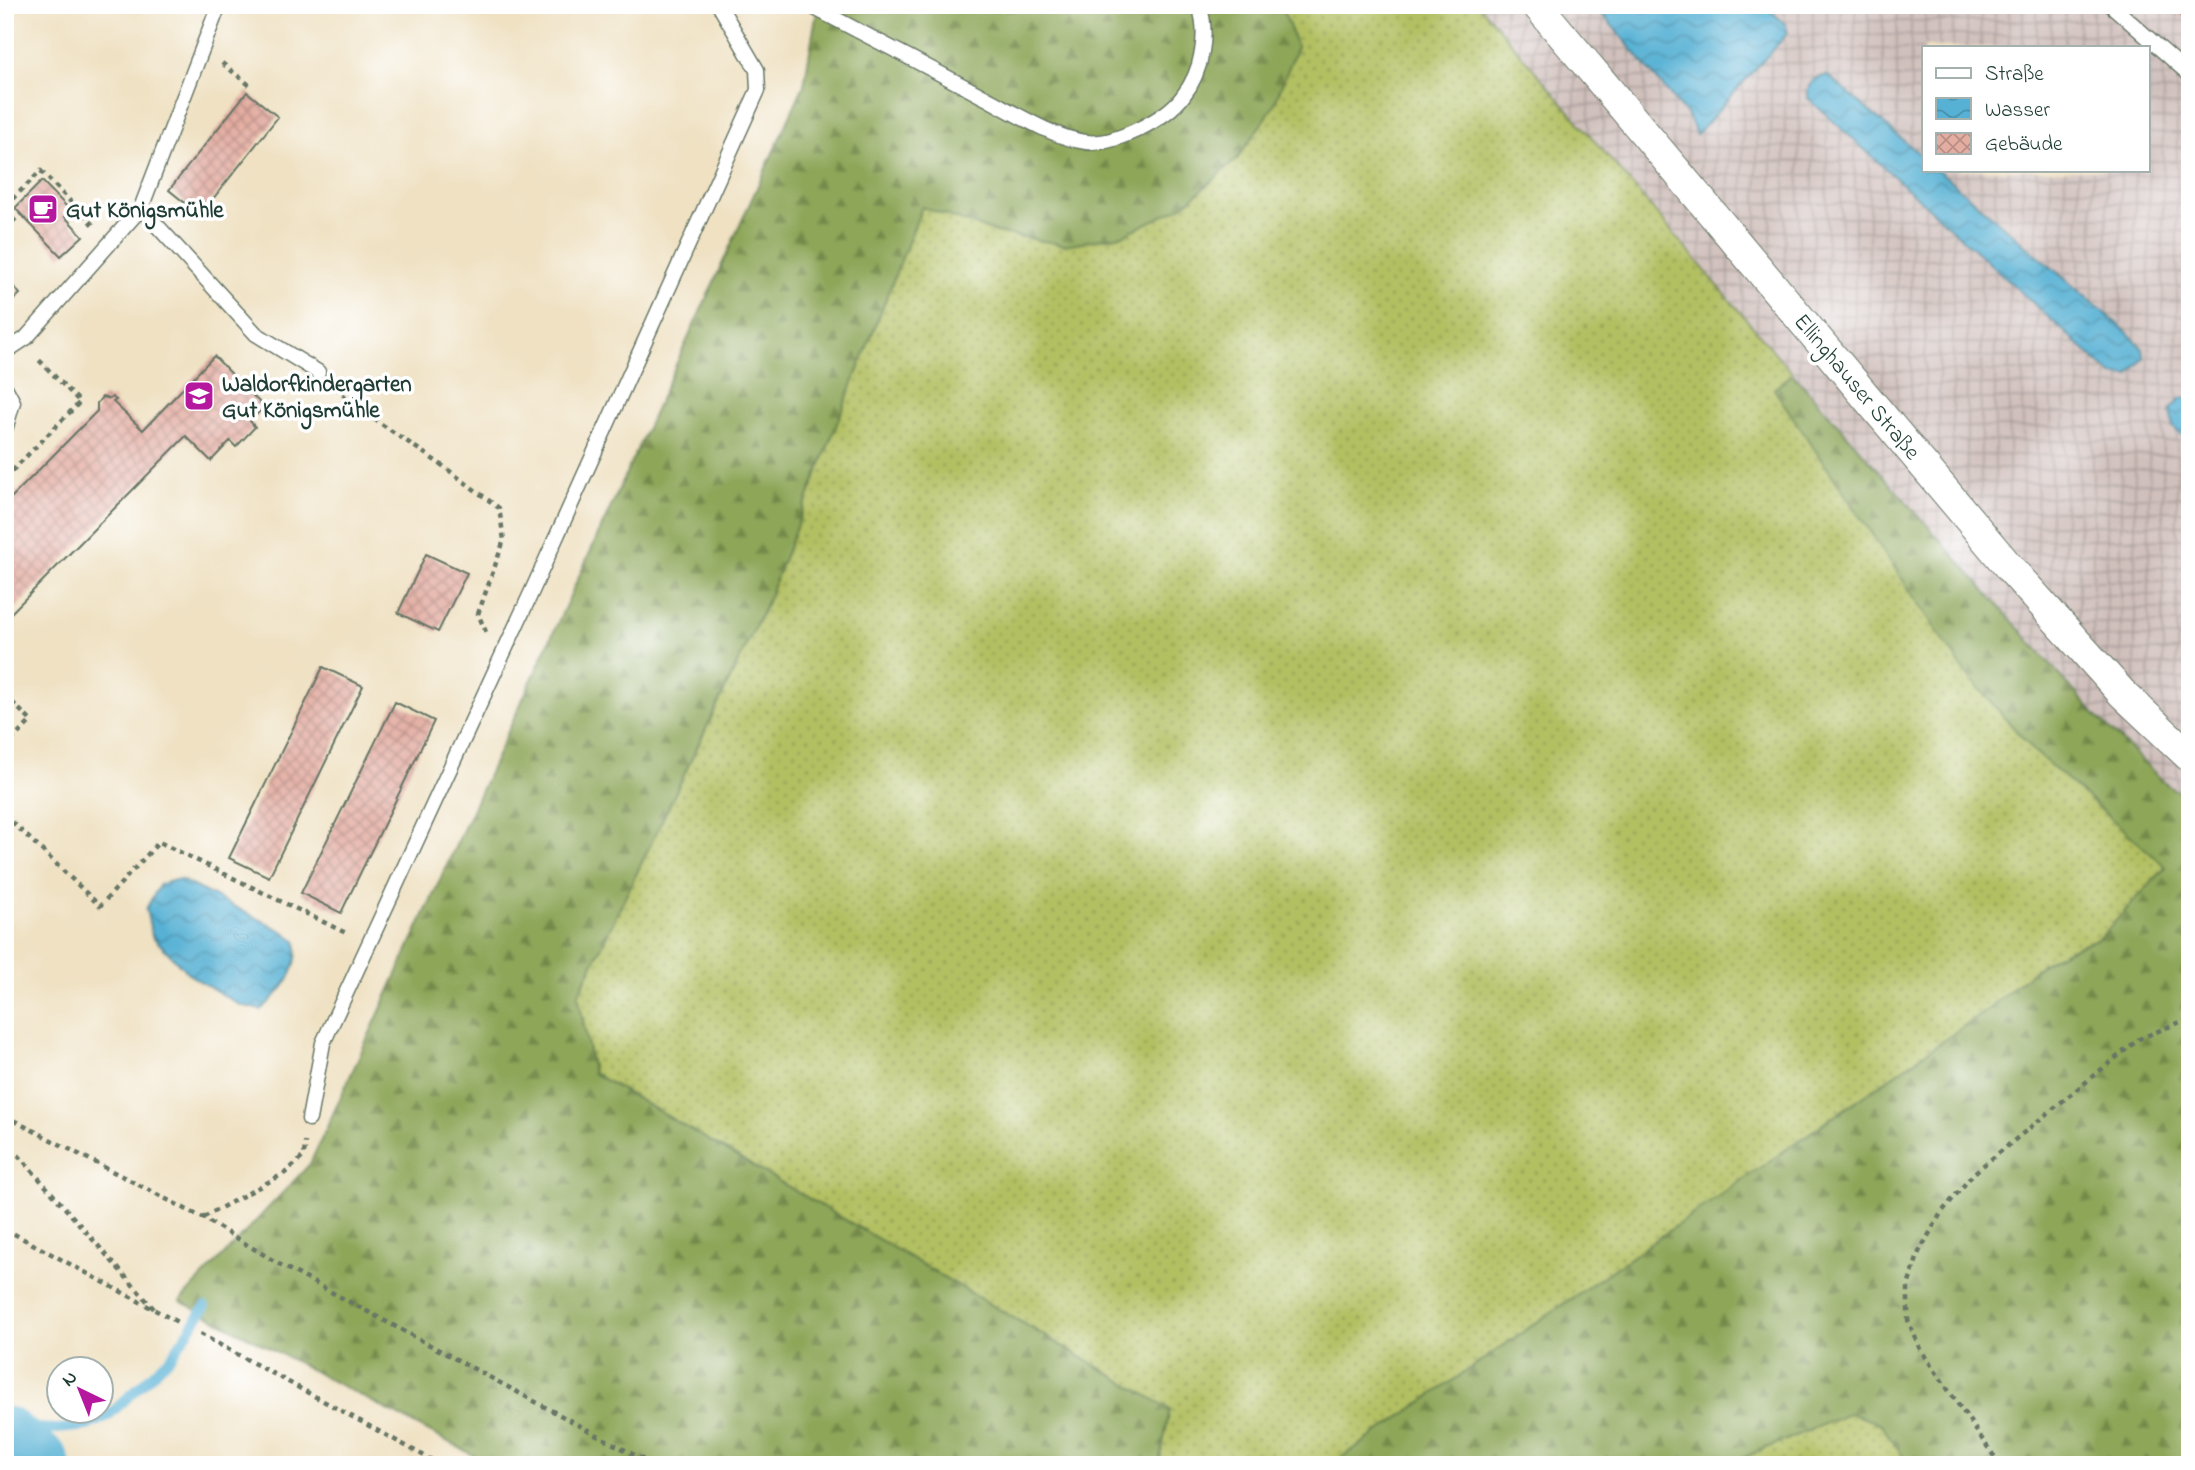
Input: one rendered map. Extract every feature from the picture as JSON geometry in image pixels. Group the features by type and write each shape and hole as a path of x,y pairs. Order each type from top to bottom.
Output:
{"street":[{"name":"Ellinghauser Straße","path":"1537,5 2009,567 2122,693 2190,757"}],"lane":[{"path":"5,352 26,338 141,208 219,5"},
{"path":"309,1119 323,1043 758,90 757,70 719,5"},
{"path":"810,5 1044,128 1087,143 1121,137 1174,108 1193,83 1200,55 1205,22 1199,5"},
{"path":"2111,5 2190,75"},
{"path":"141,208 256,334 318,372"},
{"path":"5,387 13,402 5,430"}],"path":[{"path":"202,47 253,88"},
{"path":"5,206 41,171 110,242"},
{"path":"5,221 9,225 21,214"},
{"path":"5,478 80,402 35,356"},
{"path":"318,372 355,406 499,508 504,540 478,614 488,637 505,648"},
{"path":"5,695 31,721 5,747"},
{"path":"5,814 100,906 159,842 369,944"},
{"path":"2000,1465 1920,1349 1908,1320 1908,1286 1919,1252 1941,1213 1975,1173 2139,1039 2190,1018"},
{"path":"5,1115 203,1217 279,1264 653,1465"},
{"path":"203,1217 285,1173 303,1156 309,1119"},
{"path":"5,1140 155,1310"},
{"path":"5,1229 181,1324"},
{"path":"200,1334 441,1465"}],"shaded area":[{"path":"1479,5 2190,5 2190,799 2167,785 2097,717 1793,374"}],"green space":[{"path":"818,5 1281,5 1297,47 1273,107 1237,159 1183,206 1123,235 1065,245 995,232 922,207 766,604 578,995 593,1073 1170,1409 1160,1458 1167,1465 492,1465 180,1301 310,1164 804,85"},
{"path":"1281,5 1479,5 1793,374 1774,389 2032,749 2167,866 2100,938 2065,951 2035,969 1986,1011 1331,1465 1167,1465 1160,1458 1170,1409 593,1073 578,995 766,604 922,206 995,232 1297,47"},
{"path":"1793,374 2097,717 2167,785 2190,799 2190,1465 1909,1465 1881,1424 1850,1413 1726,1465 1331,1465 1986,1011 2035,969 2065,951 2100,938 2166,867 2032,749 1964,671 1774,389"},
{"path":"1850,1413 1881,1424 1909,1465 1726,1465"}],"water":[{"path":"1595,5 1765,5 1786,25 1788,33 1696,135 1690,119"},
{"path":"1827,75 1922,156 1922,172 1940,172 2128,333 2143,349 2144,358 2129,376 2112,375 1808,98 1808,88 1814,79"},
{"path":"2190,397 2190,443 2173,427 2170,410 2181,398"},
{"path":"179,879 283,931 296,941 293,971 283,987 261,1010 240,1005 190,975 152,936 146,909 160,884"}],"building":[{"path":"2169,5 2190,5 2190,24"},
{"path":"247,92 278,117 200,215 169,190"},
{"name":"Gut Königsmühle","path":"42,181 71,211 65,217 83,236 61,256 15,208"},
{"path":"10,283 20,294 9,304 5,300 5,288"},
{"path":"214,356 264,407 250,421 255,427 236,447 230,441 211,461 186,436 5,619 5,504 97,411 97,403 102,397 116,400 113,402 143,430"},
{"path":"426,554 467,573 438,632 398,613"},
{"path":"323,667 363,686 269,877 229,858"},
{"path":"395,702 434,721 341,913 301,893"}],"waterway":[{"path":"5,1427 58,1429 87,1426 108,1416 171,1357 205,1307"},
{"path":"5,1439 38,1465"}],"place":[{"name":"Gut Königsmühle","path":"43,209"},
{"name":"Waldorfkindergarten Gut Königsmühle","path":"199,396"}]}
